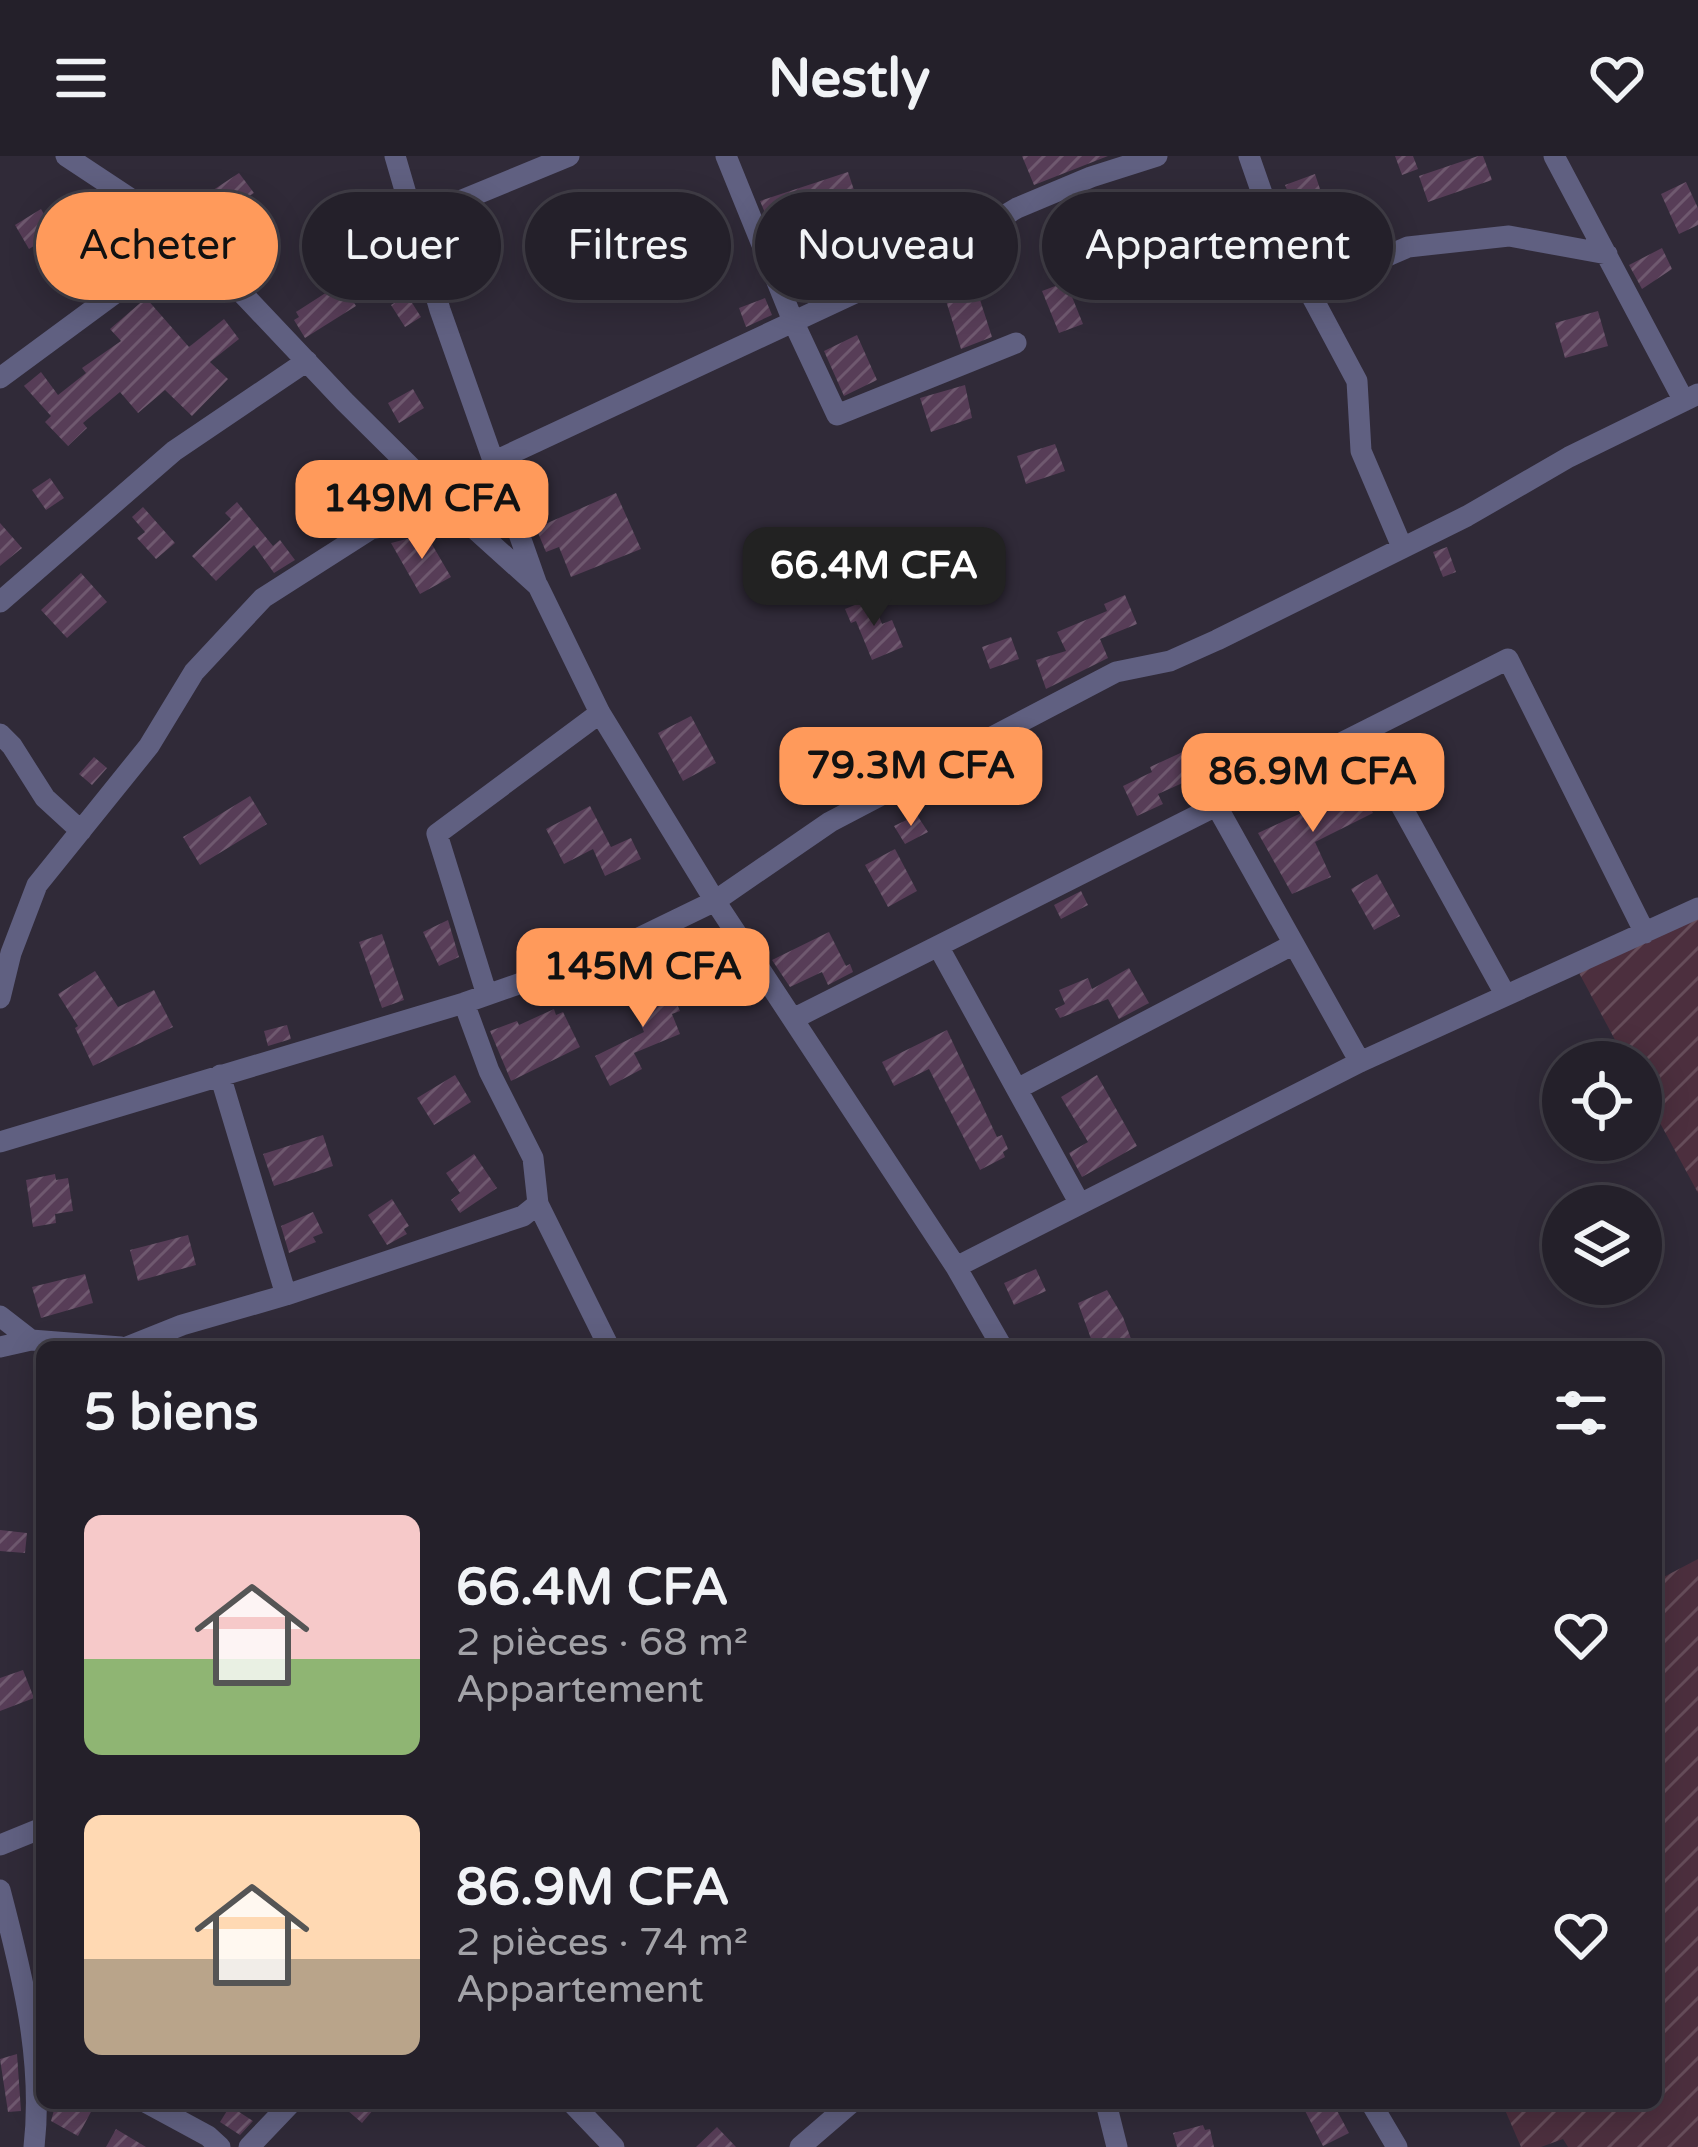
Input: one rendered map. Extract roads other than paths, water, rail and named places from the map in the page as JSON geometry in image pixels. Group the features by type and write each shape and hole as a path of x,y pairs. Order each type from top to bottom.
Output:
{"street":[{"path":"66,156 120,192"},
{"path":"395,156 407,192"},
{"path":"482,192 569,156"},
{"path":"726,156 837,415 1016,343"},
{"path":"1249,156 1262,192"},
{"path":"0,1142 464,1003 610,952 715,902 830,822 1116,673 1169,662 1691,397 1554,156"},
{"path":"495,461 945,251 1017,208 1146,159"},
{"path":"1393,253 1408,247 1509,236 1607,254"},
{"path":"0,378 106,300"},
{"path":"249,300 457,513 538,586"},
{"path":"437,300 538,586 600,713 715,902 956,1267 999,1341"},
{"path":"1314,300 1357,381 1361,451 1402,547"},
{"path":"0,602 174,452 307,361"},
{"path":"0,998 11,953 38,885 149,746 194,672 263,598 371,529 457,513 504,487"},
{"path":"793,1019 1508,659 1646,933"},
{"path":"486,992 437,834 600,713"},
{"path":"1361,733 1505,994"},
{"path":"0,734 45,798 81,831"},
{"path":"1216,805 1360,1063"},
{"path":"956,1267 1360,1063 1698,908"},
{"path":"1017,1089 1294,944"},
{"path":"938,946 1080,1204"},
{"path":"464,1003 489,1071 533,1158 538,1204 606,1341"},
{"path":"220,1075 286,1295"},
{"path":"140,1341 523,1216 538,1204"},
{"path":"0,1316 31,1340"},
{"path":"0,1347 44,1341"},
{"path":"0,1845 36,1830"},
{"path":"0,1890 36,2053"},
{"path":"34,2147 37,2109"},
{"path":"158,2109 220,2147"},
{"path":"249,2147 285,2109"},
{"path":"578,2109 614,2147"},
{"path":"800,2147 844,2109"},
{"path":"1108,2109 1117,2147"},
{"path":"1375,2109 1397,2147"}]}
